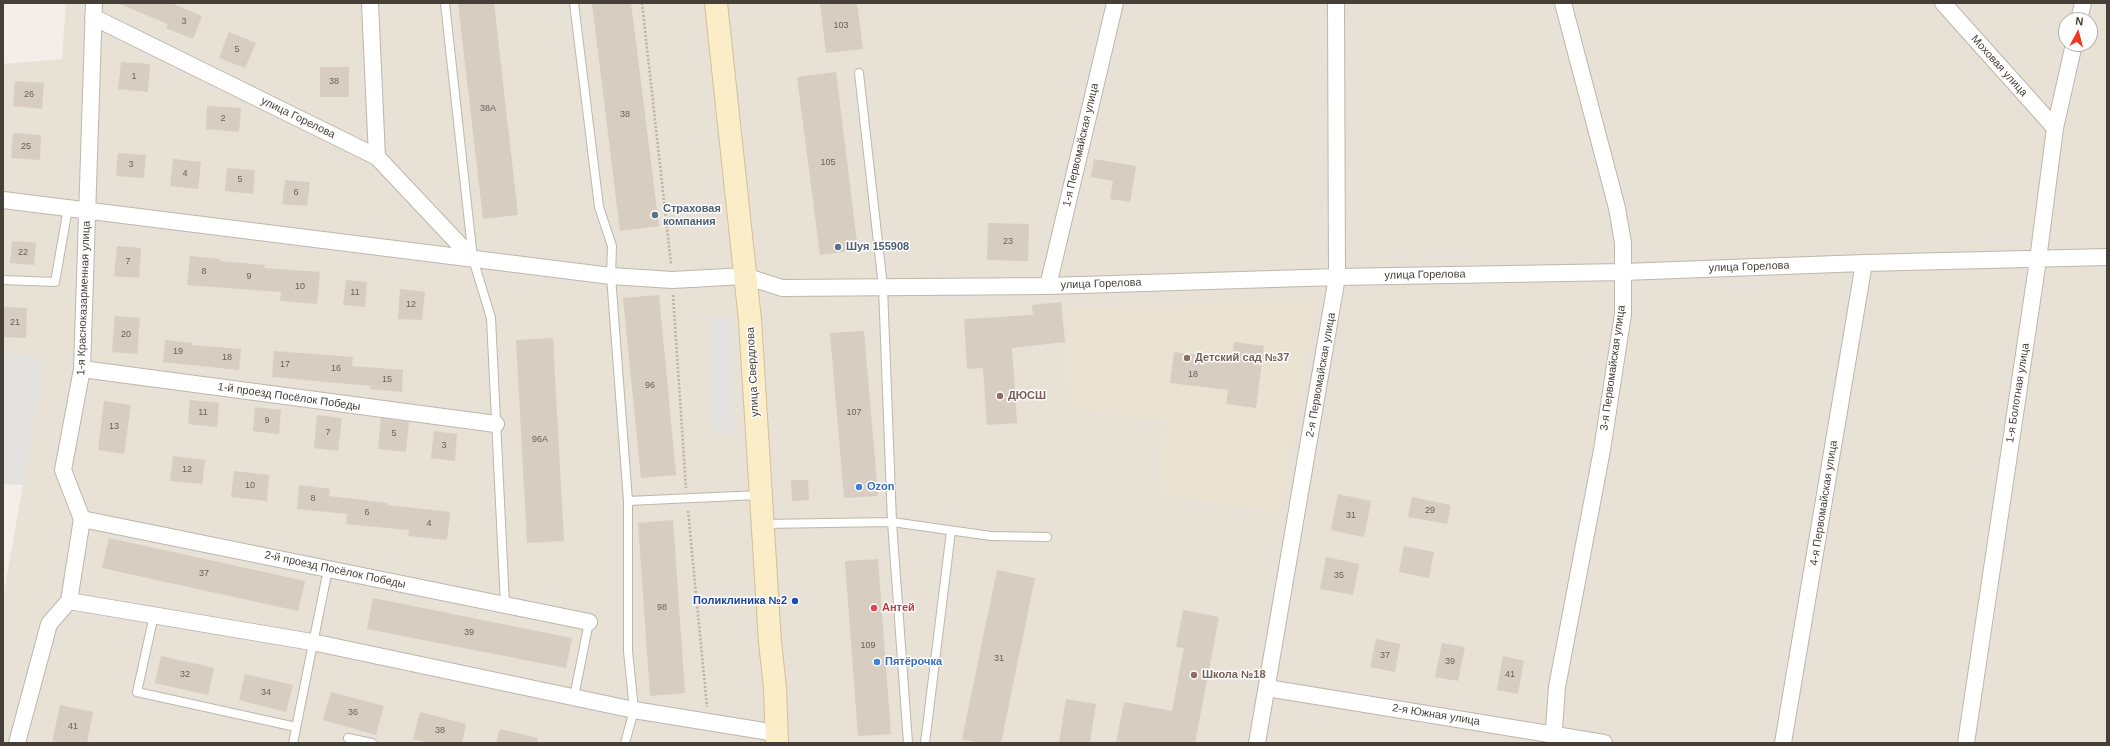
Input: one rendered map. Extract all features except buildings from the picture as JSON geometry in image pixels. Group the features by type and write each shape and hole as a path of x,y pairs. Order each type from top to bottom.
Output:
{"main road":[{"name":"улица Свердлова","path":"716,3 750,320 760,495 775,688 777,738"}],"street":[{"path":"370,3 377,157"},
{"name":"1-я Первомайская улица","path":"1048,286 1115,3"},
{"name":"2-я Первомайская улица","path":"1257,743 1337,277 1336,3"},
{"name":"3-я Первомайская улица","path":"1551,734 1554,729 1557,686 1603,443 1623,314 1623,242 1617,208 1564,3"},
{"name":"Моховая улица","path":"1942,3 2055,128"},
{"name":"улица Горелова","path":"93,10 377,157 473,259"},
{"name":"1-я Красноказарменная улица","path":"82,519 63,470 82,369 93,10"},
{"name":"1-я Болотная улица","path":"1966,743 2038,260 2055,128 2072,52"},
{"path":"3,200 611,276 672,280 745,276"},
{"name":"улица Горелова","path":"745,276 782,288 1048,286 1337,277 1623,272 1864,263 2038,260 2107,257"},
{"name":"4-я Первомайская улица","path":"1784,743 1864,263"},
{"name":"1-й проезд Посёлок Победы","path":"82,369 496,424"},
{"path":"16,743 49,624 69,600 82,519"},
{"name":"2-й проезд Посёлок Победы","path":"82,519 588,622"},
{"path":"69,600 312,642 634,710 709,723 777,738"},
{"name":"2-я Южная улица","path":"1267,688 1604,743"}],"lane":[{"path":"444,3 473,259 490,318 505,605"},
{"path":"574,3 598,207 612,246 611,276 628,501 628,652 634,710 625,743"},
{"path":"859,74 883,287 892,522 908,743"},
{"path":"3,280 55,282 68,208"},
{"path":"628,501 760,495"},
{"path":"762,524 892,522 991,536 1047,537"},
{"path":"925,743 951,531"},
{"path":"292,743 328,569"},
{"path":"154,615 137,692 296,727"},
{"path":"574,697 588,622"},
{"path":"348,738 372,743"}],"path":[{"path":"642,3 672,280 687,498 709,723"}],"shaded area":[{"path":"66,3 2107,3 2107,743 3,743 3,598 45,360 3,352 3,64 62,59"},
{"name":"Детский сад №37","path":"1316,302 1280,513 1156,492 1166,421 1069,408 1066,307"},
{"path":"710,318 731,318 733,433 713,434"},
{"path":"3,352 45,360 23,485 3,484"}],"place":[{"name":"Страховая компания","path":"655,215"},
{"name":"Шуя 155908","path":"838,247"},
{"name":"Детский сад №37","path":"1187,358"},
{"name":"ДЮСШ","path":"1000,396"},
{"name":"Ozon","path":"859,487"},
{"name":"Поликлиника №2","path":"795,601"},
{"name":"Антей","path":"874,608"},
{"name":"Пятёрочка","path":"877,662"},
{"name":"Школа №18","path":"1194,675"}]}
